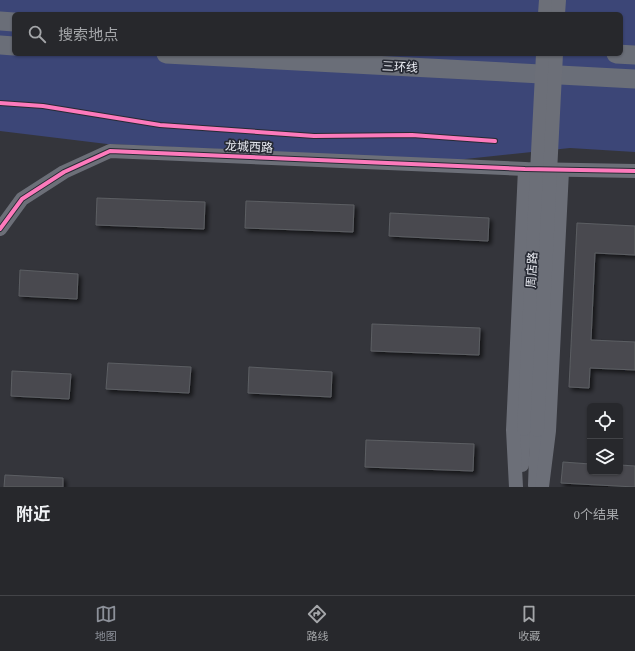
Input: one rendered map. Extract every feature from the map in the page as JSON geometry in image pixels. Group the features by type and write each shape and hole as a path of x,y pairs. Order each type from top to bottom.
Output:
{"highway":[{"path":"0,21 12,22"},
{"path":"0,45 12,46"},
{"path":"623,54 635,55"},
{"name":"三环线","path":"204,56 635,79"}],"street":[{"path":"546,0 546,12"},
{"path":"558,12 559,0"},
{"name":"周店路","path":"535,487 530,430 544,56"},
{"name":"周店路","path":"521,487 530,430 556,56"},
{"name":"龙城西路","path":"0,229 22,199 64,172 110,151 525,170 635,171"},
{"path":"516,487 513,430 525,170"},
{"path":"542,487 549,431 562,171"}],"shaded area":[{"path":"0,0 635,0 635,152 570,148 456,160 107,144 0,131"}],"building":[{"path":"97,198 205,202 204,229 96,225"},
{"path":"246,201 354,205 353,232 245,228"},
{"path":"390,213 489,218 488,241 389,236"},
{"path":"577,223 635,226 635,255 595,253 591,340 635,342 635,370 590,368 589,388 569,387"},
{"path":"20,270 78,274 77,299 19,296"},
{"path":"372,324 480,328 479,355 371,351"},
{"path":"108,363 191,367 189,393 106,389"},
{"path":"249,367 332,372 331,397 248,393"},
{"path":"12,371 71,374 69,399 11,396"},
{"path":"366,440 474,444 473,471 365,467"},
{"path":"563,462 587,464 587,475 623,475 623,465 635,466 635,487 561,483"},
{"path":"5,475 63,478 63,487 4,487"}],"cycle path":[{"path":"0,103 43,106 160,125 314,136 412,135 495,141"},
{"path":"0,229 22,199 64,172 110,151 525,169 635,171"}]}
